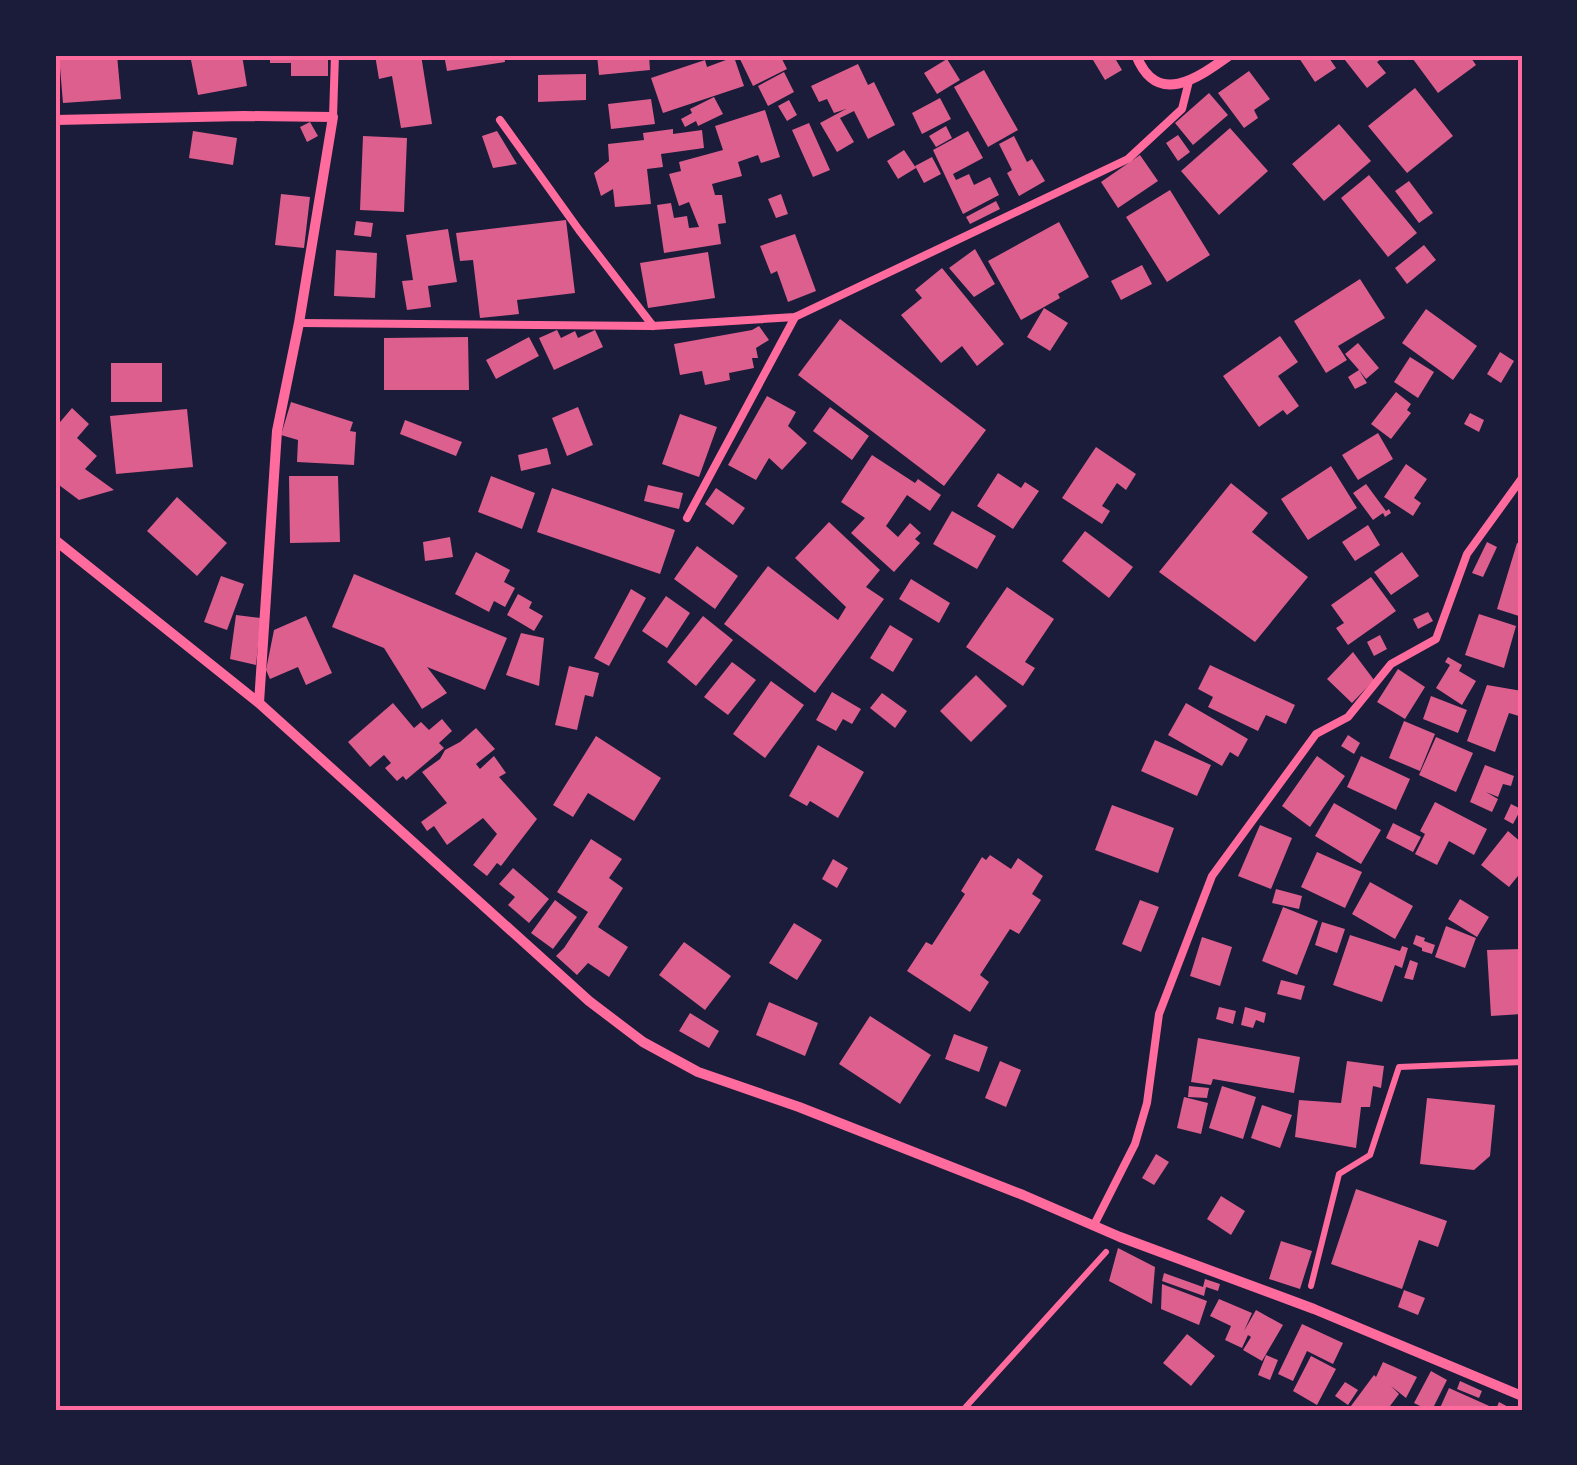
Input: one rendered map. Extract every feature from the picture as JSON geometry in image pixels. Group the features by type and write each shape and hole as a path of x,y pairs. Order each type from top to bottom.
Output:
{"street":[{"path":"1136,55 1143,70 1168,86 1189,81 1230,55"},
{"path":"55,120 333,118 277,431 259,702"},
{"path":"55,540 259,702 589,1002 643,1042 698,1072 1023,1194 1522,1396"}],"lane":[{"path":"333,118 335,55"},
{"path":"299,323 653,326 795,317 1128,160 1182,108 1189,81"},
{"path":"500,120 653,326"},
{"path":"687,518 795,317"},
{"path":"1094,1225 1134,1144 1146,1103 1159,1014 1212,876 1316,734 1348,718 1390,664 1436,639 1467,554 1522,478"}],"path":[{"path":"1306,1306 1339,1174 1370,1155 1399,1067 1522,1062"},
{"path":"963,1410 1120,1236"}],"building":[{"path":"117,55 121,99 63,103 59,56"},
{"path":"190,55 242,55 247,86 198,95"},
{"path":"270,55 328,55 328,76 291,76 291,63 270,63"},
{"path":"375,55 421,55 432,124 401,128 392,76 379,79"},
{"path":"444,55 504,55 505,62 447,71"},
{"path":"597,55 649,55 650,70 599,75"},
{"path":"738,55 780,55 787,69 753,86"},
{"path":"1090,55 1113,55 1122,70 1105,80"},
{"path":"1297,55 1327,55 1336,68 1315,82"},
{"path":"1341,55 1387,55 1377,62 1386,73 1367,88"},
{"path":"1410,55 1469,55 1476,65 1438,93"},
{"path":"734,57 744,86 663,113 651,78 705,60 707,67"},
{"path":"947,59 960,80 937,94 924,73"},
{"path":"858,64 868,85 874,82 895,125 868,139 854,111 840,118 854,142 837,152 820,123 846,109 834,113 827,99 819,102 811,86"},
{"path":"984,70 1018,130 988,147 954,87"},
{"path":"1249,71 1270,99 1254,110 1258,118 1244,128 1218,93"},
{"path":"784,72 794,92 768,106 758,86"},
{"path":"586,74 586,100 538,102 538,75"},
{"path":"1415,88 1453,136 1407,173 1368,126"},
{"path":"1209,93 1228,115 1193,145 1175,123"},
{"path":"714,97 723,114 698,126 696,121 685,127 681,119 692,113 690,109"},
{"path":"940,98 951,119 922,134 912,113"},
{"path":"651,99 655,124 611,129 608,104"},
{"path":"789,100 797,115 787,121 778,106"},
{"path":"765,110 780,157 761,163 758,155 738,162 742,176 712,184 715,195 722,195 726,223 718,224 721,244 664,253 657,205 671,203 674,218 687,216 689,228 699,227 689,202 679,206 669,174 681,171 679,162 723,150 715,126"},
{"path":"310,122 318,136 307,142 300,127"},
{"path":"809,123 830,170 813,177 792,130"},
{"path":"1339,124 1371,161 1324,201 1292,164"},
{"path":"946,126 952,138 936,147 929,136"},
{"path":"1230,128 1268,171 1219,215 1181,171"},
{"path":"673,129 673,134 702,130 704,148 661,154 663,167 647,169 651,204 615,207 613,189 601,196 594,173 609,161 608,144 644,140 643,133"},
{"path":"193,131 237,138 233,165 189,158"},
{"path":"497,131 517,164 493,168 482,136"},
{"path":"968,131 983,158 953,174 956,180 969,174 974,185 990,177 999,195 963,214 933,150"},
{"path":"1178,135 1190,152 1178,161 1166,143"},
{"path":"363,136 407,138 404,212 360,210"},
{"path":"1014,136 1027,162 1032,159 1045,181 1019,196 999,144"},
{"path":"904,150 916,168 898,179 887,161"},
{"path":"1140,155 1158,181 1118,208 1101,182"},
{"path":"932,157 941,174 924,183 915,166"},
{"path":"1369,175 1417,233 1388,257 1341,198"},
{"path":"1409,181 1433,213 1419,223 1395,191"},
{"path":"1170,190 1210,255 1167,282 1126,217"},
{"path":"281,194 310,197 304,248 275,245"},
{"path":"781,194 788,214 776,218 768,199"},
{"path":"996,201 1000,209 970,224 966,217"},
{"path":"566,220 575,293 517,300 519,314 480,318 473,260 460,261 456,233"},
{"path":"356,221 373,223 371,237 354,235"},
{"path":"1059,222 1089,277 1021,320 988,261"},
{"path":"448,229 457,282 428,286 431,307 407,310 402,281 413,280 406,235"},
{"path":"795,234 816,291 788,302 777,271 771,274 760,246"},
{"path":"1424,245 1436,260 1407,284 1395,268"},
{"path":"975,249 995,284 974,297 949,268"},
{"path":"336,250 377,253 375,298 334,296"},
{"path":"708,252 715,298 648,308 640,263"},
{"path":"1142,265 1152,284 1121,300 1111,281"},
{"path":"942,268 1004,344 977,366 962,346 941,363 901,315 922,298 915,290"},
{"path":"1360,279 1385,318 1338,346 1347,360 1326,373 1294,321"},
{"path":"1044,308 1068,323 1050,351 1027,337"},
{"path":"1426,309 1477,346 1453,380 1402,343"},
{"path":"840,319 986,430 944,486 798,375"},
{"path":"759,326 769,340 756,348 754,368 729,373 730,380 705,385 702,371 680,375 674,344"},
{"path":"557,330 561,338 575,331 578,338 595,330 603,347 554,370 539,338"},
{"path":"1280,336 1298,362 1278,376 1299,406 1287,415 1283,410 1259,427 1223,376"},
{"path":"468,337 469,390 384,390 384,338"},
{"path":"529,337 539,356 496,379 486,360"},
{"path":"1358,343 1379,368 1366,379 1345,354"},
{"path":"1500,352 1514,361 1501,383 1487,374"},
{"path":"1410,357 1434,372 1418,398 1394,382"},
{"path":"111,363 162,363 162,402 111,402"},
{"path":"1359,370 1367,383 1355,389 1348,377"},
{"path":"1396,392 1411,404 1407,410 1411,413 1391,439 1371,424"},
{"path":"767,396 796,412 788,426 807,443 782,470 769,458 756,480 728,465"},
{"path":"291,402 353,422 350,431 356,432 354,465 297,462 298,440 281,435"},
{"path":"578,407 593,445 567,456 552,418"},
{"path":"830,407 869,436 852,460 813,431"},
{"path":"72,408 89,424 77,438 97,456 85,469 114,490 79,500 55,482 55,428"},
{"path":"187,409 193,467 116,474 110,416"},
{"path":"1470,413 1484,420 1479,432 1464,424"},
{"path":"680,414 717,427 699,477 662,464"},
{"path":"405,420 462,442 456,456 400,434"},
{"path":"1378,433 1393,459 1358,480 1342,455"},
{"path":"1096,447 1136,474 1126,490 1117,483 1102,506 1110,511 1102,524 1062,498"},
{"path":"547,448 551,464 521,471 518,455"},
{"path":"872,455 941,495 930,511 907,495 886,526 898,537 910,523 921,533 915,539 920,543 894,572 851,533 865,518 841,502"},
{"path":"1406,464 1427,479 1414,498 1421,503 1413,516 1384,497"},
{"path":"1331,466 1357,508 1308,540 1281,499"},
{"path":"998,473 1021,488 1025,482 1039,491 1013,529 977,506"},
{"path":"289,476 338,476 340,542 290,543"},
{"path":"491,476 535,493 522,529 478,512"},
{"path":"1231,483 1268,513 1252,532 1308,577 1255,642 1159,572"},
{"path":"1366,484 1391,513 1373,520 1353,493"},
{"path":"648,485 683,493 679,509 644,501"},
{"path":"552,488 675,530 660,574 537,532"},
{"path":"716,488 745,508 733,525 705,504"},
{"path":"177,497 227,543 197,576 147,531"},
{"path":"952,511 996,536 977,569 933,544"},
{"path":"829,522 880,570 866,587 884,599 815,693 724,624 768,566 838,620 846,607 795,558"},
{"path":"1368,525 1380,545 1355,561 1342,542"},
{"path":"1085,531 1133,567 1109,598 1062,561"},
{"path":"450,537 453,557 425,561 423,542"},
{"path":"1487,542 1497,547 1483,577 1472,573"},
{"path":"1517,543 1522,544 1522,617 1497,609"},
{"path":"697,546 738,576 715,609 674,579"},
{"path":"476,552 510,570 504,582 515,588 505,607 494,601 489,612 455,594"},
{"path":"1402,552 1419,576 1391,595 1374,572"},
{"path":"354,574 507,638 485,690 427,667 447,693 422,709 384,648 332,627"},
{"path":"221,576 244,584 227,630 204,622"},
{"path":"1371,577 1396,611 1348,645 1336,628 1344,623 1331,605"},
{"path":"911,579 950,603 939,623 899,599"},
{"path":"1007,587 1054,619 1025,662 1035,668 1023,686 966,647"},
{"path":"631,589 646,598 609,666 594,658"},
{"path":"518,594 532,602 529,608 543,616 534,631 507,615"},
{"path":"666,596 690,613 667,648 642,631"},
{"path":"1428,612 1433,621 1418,629 1413,619"},
{"path":"1479,614 1516,626 1504,668 1465,655"},
{"path":"236,615 261,618 256,665 230,659"},
{"path":"306,616 332,673 306,685 298,667 270,679 266,670 274,630"},
{"path":"703,616 733,640 696,686 667,662"},
{"path":"890,625 913,639 893,672 870,658"},
{"path":"521,633 544,638 539,686 506,675"},
{"path":"1380,635 1387,649 1374,656 1367,642"},
{"path":"1353,652 1374,680 1352,703 1327,679"},
{"path":"1448,657 1462,665 1459,671 1476,681 1462,705 1436,688 1450,665 1445,662"},
{"path":"732,662 756,680 728,715 704,697"},
{"path":"1210,665 1295,705 1286,724 1266,715 1258,731 1208,707 1213,697 1198,689"},
{"path":"569,666 599,673 593,697 585,695 577,730 555,725"},
{"path":"1398,669 1425,687 1405,719 1377,702"},
{"path":"976,675 1007,706 971,742 940,711"},
{"path":"771,681 804,705 765,758 733,734"},
{"path":"1487,685 1522,691 1522,717 1509,713 1495,752 1467,741"},
{"path":"832,692 861,709 852,724 843,719 836,731 816,720"},
{"path":"882,693 907,711 895,728 870,708"},
{"path":"1431,696 1467,710 1458,733 1423,719"},
{"path":"393,703 414,728 421,722 429,730 442,719 452,731 439,743 444,748 406,780 403,776 397,781 385,768 391,763 384,755 370,767 348,742"},
{"path":"1186,703 1248,739 1238,757 1230,752 1222,766 1168,735"},
{"path":"1404,721 1435,734 1420,771 1389,758"},
{"path":"476,728 495,749 476,764 480,769 494,756 506,773 499,777 537,819 501,866 497,863 487,876 473,865 497,834 483,818 447,845 434,826 427,831 421,822 447,803 422,772"},
{"path":"1348,735 1360,743 1354,754 1341,746"},
{"path":"596,736 661,778 634,821 588,793 573,817 553,805"},
{"path":"1436,737 1473,753 1456,792 1419,775"},
{"path":"1155,740 1211,765 1197,796 1141,771"},
{"path":"818,745 864,772 838,818 810,801 807,806 789,796"},
{"path":"1317,756 1345,776 1310,827 1282,806"},
{"path":"1361,756 1410,779 1396,810 1347,787"},
{"path":"1485,765 1514,776 1511,786 1503,784 1498,797 1486,792 1498,799 1492,812 1470,802"},
{"path":"1435,802 1487,829 1474,855 1449,841 1437,865 1415,854 1425,834 1420,831"},
{"path":"1334,803 1381,830 1361,864 1315,836"},
{"path":"1511,804 1521,809 1513,824 1504,819"},
{"path":"1112,805 1174,828 1158,873 1095,850"},
{"path":"1393,823 1421,837 1413,852 1386,838"},
{"path":"1260,825 1292,838 1271,889 1238,876"},
{"path":"1508,831 1522,843 1522,871 1509,887 1481,865"},
{"path":"591,839 622,859 609,878 623,888 598,927 628,947 609,977 588,963 577,975 556,956 588,912 557,892"},
{"path":"1317,852 1362,872 1345,908 1301,887"},
{"path":"990,855 1011,869 1018,858 1043,876 1032,894 1041,900 1019,934 1010,929 980,975 989,982 970,1012 907,971 926,942 932,945 965,894 961,891 982,857 986,860"},
{"path":"833,859 848,868 837,888 822,879"},
{"path":"513,868 549,899 529,923 508,905 515,897 499,884"},
{"path":"1370,882 1413,906 1395,939 1352,914"},
{"path":"1276,889 1302,896 1299,909 1272,903"},
{"path":"1460,899 1489,917 1477,937 1448,919"},
{"path":"555,900 577,917 553,949 531,933"},
{"path":"1140,900 1159,907 1141,952 1122,944"},
{"path":"1283,907 1318,921 1297,975 1262,961"},
{"path":"1322,922 1345,929 1337,953 1315,945"},
{"path":"794,923 822,940 797,980 769,963"},
{"path":"1446,926 1476,938 1465,968 1435,957"},
{"path":"1350,935 1400,951 1402,946 1408,948 1402,968 1395,965 1382,1002 1333,985"},
{"path":"1416,935 1435,945 1432,954 1413,944"},
{"path":"1202,937 1232,947 1220,986 1190,976"},
{"path":"684,942 731,976 705,1010 659,975"},
{"path":"1522,949 1522,1014 1491,1016 1487,950"},
{"path":"1410,960 1418,963 1413,980 1404,978"},
{"path":"1281,980 1305,986 1301,1000 1277,994"},
{"path":"769,1002 818,1023 805,1056 756,1035"},
{"path":"1219,1007 1236,1011 1233,1024 1216,1019"},
{"path":"1245,1007 1266,1013 1264,1023 1256,1020 1253,1028 1241,1025"},
{"path":"690,1013 719,1031 709,1048 679,1031"},
{"path":"870,1016 931,1055 900,1104 839,1064"},
{"path":"954,1034 988,1047 979,1072 945,1059"},
{"path":"1198,1038 1300,1057 1294,1093 1213,1079 1211,1085 1191,1082"},
{"path":"1000,1061 1021,1070 1006,1107 985,1098"},
{"path":"1347,1061 1384,1066 1381,1088 1373,1086 1370,1107 1361,1107 1356,1148 1295,1137 1299,1100 1341,1103"},
{"path":"1189,1086 1209,1088 1207,1098 1188,1097"},
{"path":"1222,1086 1256,1097 1243,1139 1209,1128"},
{"path":"1184,1097 1208,1103 1201,1134 1177,1128"},
{"path":"1427,1098 1495,1105 1490,1156 1474,1170 1420,1164"},
{"path":"1262,1105 1292,1115 1280,1148 1251,1138"},
{"path":"1156,1154 1169,1162 1154,1185 1142,1178"},
{"path":"1356,1189 1447,1221 1438,1247 1419,1240 1402,1289 1331,1264"},
{"path":"1221,1196 1245,1211 1231,1235 1207,1219"},
{"path":"1281,1241 1312,1251 1300,1289 1269,1279"},
{"path":"1118,1248 1155,1267 1152,1304 1109,1281"},
{"path":"1164,1273 1203,1287 1205,1279 1220,1284 1218,1291 1206,1287 1204,1296 1162,1281"},
{"path":"1162,1284 1207,1301 1199,1325 1161,1309"},
{"path":"1404,1290 1425,1298 1418,1315 1398,1307"},
{"path":"1219,1299 1252,1313 1244,1331 1256,1310 1283,1325 1262,1361 1243,1350 1251,1337 1248,1335 1242,1348 1225,1340 1231,1326 1210,1316"},
{"path":"1302,1324 1343,1343 1333,1364 1307,1351 1293,1381 1278,1374"},
{"path":"1187,1334 1215,1356 1191,1386 1163,1363"},
{"path":"1266,1355 1278,1360 1270,1380 1258,1375"},
{"path":"1311,1356 1336,1369 1317,1405 1293,1391"},
{"path":"1383,1362 1417,1377 1406,1398 1391,1386 1399,1394 1387,1410 1348,1410 1376,1377"},
{"path":"1431,1371 1447,1380 1432,1410 1428,1410 1414,1403"},
{"path":"1460,1381 1482,1391 1479,1398 1457,1389"},
{"path":"1345,1382 1358,1390 1348,1405 1335,1396"},
{"path":"1449,1388 1496,1409 1499,1402 1514,1410 1439,1410"}]}
